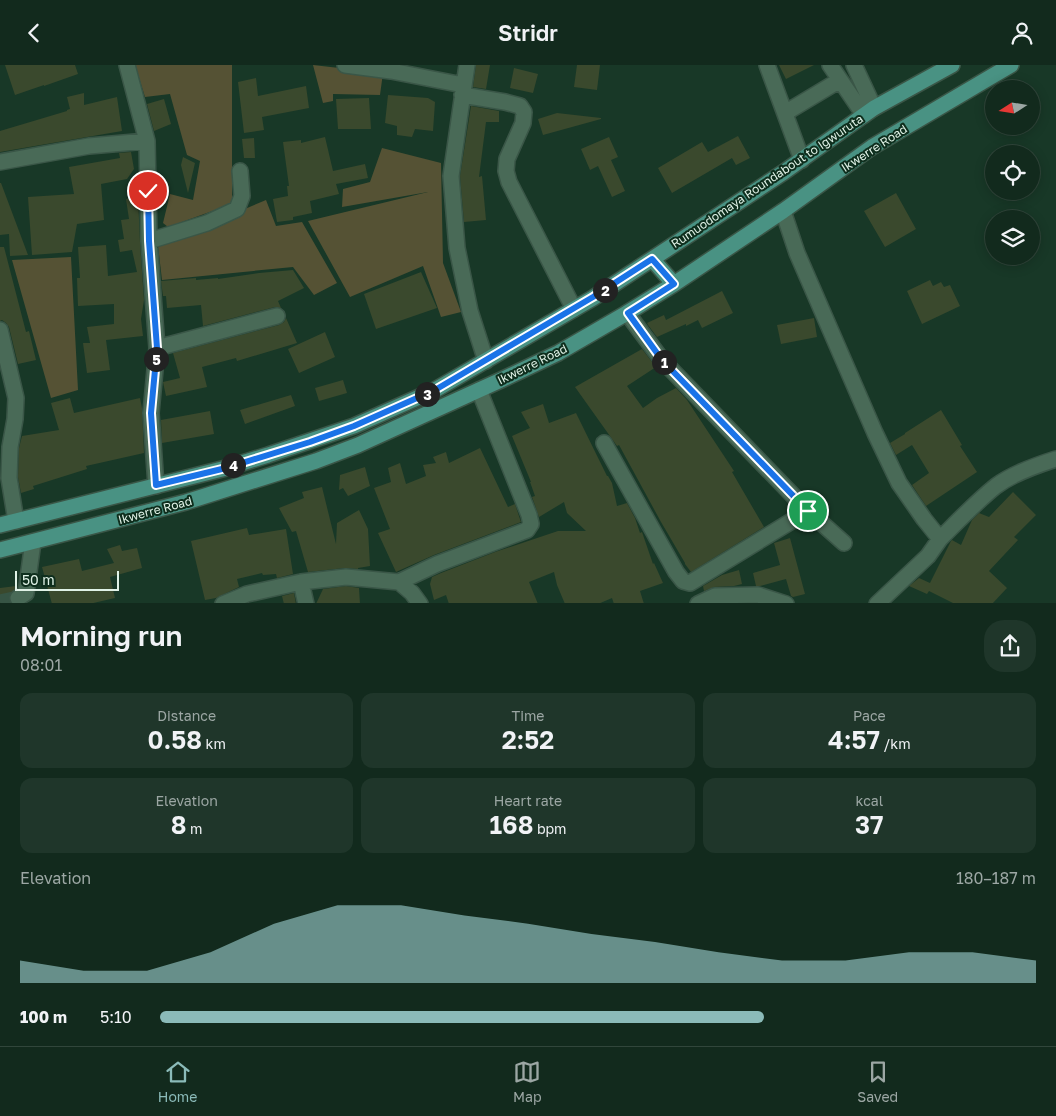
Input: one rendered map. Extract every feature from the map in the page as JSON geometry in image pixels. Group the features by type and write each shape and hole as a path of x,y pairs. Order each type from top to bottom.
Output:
{"main road":[{"name":"Rumuodomaya Roundabout to Igwuruta","path":"0,525 226,468 268,455 354,426 435,390 574,309 802,160 869,111 952,65"},
{"name":"Ikwerre Road","path":"0,550 186,502 316,461 358,445 558,353 674,284 872,147 1012,65"},
{"path":"652,259 674,284"}],"street":[{"path":"127,65 147,141 149,241 157,348 151,413 156,485"},
{"path":"345,65 391,71 520,105 524,112 524,123 507,159 506,171 574,309"},
{"path":"467,65 451,176 456,247 470,311 486,361"},
{"path":"768,65 802,160"},
{"path":"830,65 840,80 869,111"},
{"path":"854,65 869,111"},
{"path":"785,113 840,80"},
{"path":"0,162 89,146 147,141"},
{"path":"149,241 207,223 237,209 242,196 240,171"},
{"path":"782,211 797,253 875,433 899,483 940,539"},
{"path":"628,313 662,360 808,511 844,543"},
{"path":"157,348 278,316"},
{"path":"0,330 16,398 15,419 10,447 9,478 16,521"},
{"path":"223,603 247,594 302,582 346,577 399,582 437,565 527,531 531,524 529,515 479,390"},
{"path":"604,443 676,572 684,581 690,583 808,511"},
{"path":"877,603 928,556 940,539 997,485 1031,467 1056,459"},
{"path":"18,598 26,593 33,542"},
{"path":"302,582 306,603"},
{"path":"399,582 420,603"},
{"path":"698,603 715,596 758,595 786,603"}],"shaded area":[{"path":"135,65 232,65 232,204 168,227 163,223 170,194 193,200 200,161 187,155 170,94 145,97"},
{"path":"313,65 383,73 380,95 333,94 333,101 323,103"},
{"path":"382,148 441,163 443,263 461,312 441,317 423,266 350,297 308,221 428,192 342,207 343,189 370,182"},
{"path":"266,200 276,226 302,222 337,283 314,295 293,267 162,280 158,246"},
{"path":"71,257 78,390 51,398 12,260"}],"building":[{"path":"5,65 75,65 78,74 15,95"},
{"path":"476,65 490,65 486,89 473,87"},
{"path":"577,65 600,65 597,90 574,87"},
{"path":"779,65 814,65 786,79"},
{"path":"514,68 538,74 533,93 510,88"},
{"path":"256,78 258,96 306,86 309,108 262,117 264,130 244,133 238,82"},
{"path":"84,93 84,105 117,97 122,131 0,152 0,131 67,111 70,109 67,97"},
{"path":"388,95 428,98 435,102 433,131 415,129 412,137 397,135 397,126 385,123"},
{"path":"369,98 371,129 338,129 336,99"},
{"path":"164,99 171,124 154,131 147,104"},
{"path":"471,106 499,111 499,122 486,122 479,177 482,176 486,220 464,222 460,176"},
{"path":"557,113 601,119 543,135 538,119"},
{"path":"738,136 750,158 736,165 732,158 672,193 658,168 702,142 708,152"},
{"path":"325,137 333,171 365,164 368,178 336,184 339,194 310,201 312,213 293,217 293,220 277,222 273,199 288,196 287,186 289,186 283,142 301,140 301,143"},
{"path":"609,137 618,157 611,160 625,191 612,197 598,166 590,170 581,149"},
{"path":"254,138 255,158 244,158 242,139"},
{"path":"131,152 134,169 127,179 101,184 104,220 77,224 72,252 32,255 28,197 74,194 69,167 120,158 119,153"},
{"path":"183,157 195,163 188,193 181,165"},
{"path":"0,183 28,255 10,256 9,234 0,235"},
{"path":"896,193 916,229 885,247 864,211"},
{"path":"138,196 144,300 141,319 143,336 106,340 110,370 87,373 83,343 90,343 87,327 114,324 114,304 78,306 77,278 80,278 78,247 106,245 108,276 137,272 132,250 120,252 118,240 124,239 121,220 129,219 126,199"},
{"path":"0,247 4,247 26,332 29,331 36,360 18,364 9,327 2,320 0,321"},
{"path":"293,270 304,288 278,301 281,308 275,307 203,326 201,305 167,308 166,296 163,296 161,281 196,278 196,280 218,279"},
{"path":"421,272 437,308 376,329 364,294"},
{"path":"930,280 933,286 941,282 944,287 950,285 960,306 922,324 907,291"},
{"path":"722,291 733,313 702,328 698,320 657,337 647,323 664,315 666,320"},
{"path":"286,318 297,343 237,361 236,358 202,367 207,387 166,396 163,382 180,378 173,353 279,325"},
{"path":"814,318 817,337 781,344 777,325"},
{"path":"325,332 335,357 299,373 288,349"},
{"path":"642,349 656,367 627,386 643,408 676,388 687,400 734,471 732,472 764,527 691,572 619,445 617,446 575,387"},
{"path":"343,380 347,393 319,401 315,388"},
{"path":"291,395 295,406 245,424 240,410"},
{"path":"70,398 74,413 140,398 144,453 86,466 87,469 33,486 34,489 21,493 18,477 19,448 22,436 59,430 51,403"},
{"path":"543,404 549,423 576,413 612,483 617,506 627,503 640,533 642,532 653,564 663,583 640,591 644,603 614,603 612,598 600,603 565,603 554,572 529,582 538,603 449,603 446,595 434,600 430,584 432,577 495,552 558,531 586,531 567,513 564,502 539,517 532,497 535,496 531,482 512,436 530,428 521,412"},
{"path":"941,410 962,445 960,446 977,472 926,506 912,485 929,473 912,445 896,455 890,443"},
{"path":"210,411 214,434 162,443 161,420"},
{"path":"480,448 508,507 515,504 521,522 434,555 396,572 378,533 390,529 374,488 391,482 388,468 400,463 406,484 426,476 423,465 436,463 433,457 446,452 449,463"},
{"path":"365,467 370,486 348,496 343,488 339,490 340,475"},
{"path":"322,487 336,544 337,523 359,510 368,529 370,566 358,569 345,568 308,572 296,531 292,532 279,508 304,498 302,492"},
{"path":"1013,492 1036,515 1014,537 1018,540 989,571 1007,588 993,603 953,603 929,591 927,594 909,586 919,578 930,583 951,541 961,545 972,520 979,513 989,517"},
{"path":"247,528 249,535 286,529 293,574 277,578 276,574 263,575 262,573 237,579 239,587 216,598 205,600 191,541"},
{"path":"790,538 805,594 793,597 791,596 786,579 756,586 753,573 780,565 774,543"},
{"path":"120,545 122,551 137,548 142,568 110,577 115,598 93,603 52,603 42,567 79,559 82,571 114,563 107,549"},
{"path":"739,570 742,584 714,587 704,591 703,586 722,575"},
{"path":"16,586 17,588 10,594 11,603 0,603 0,588"},
{"path":"346,586 359,588 360,603 316,603 323,589"},
{"path":"294,593 296,603 284,603 282,596"}],"tunnel":[{"path":"0,602 18,598"}],"route":[{"path":"148,191 149,241 157,348 151,413 156,485 226,468 310,442 354,426 435,390 593,297 652,259 674,284 628,313 662,360 808,511"}]}
